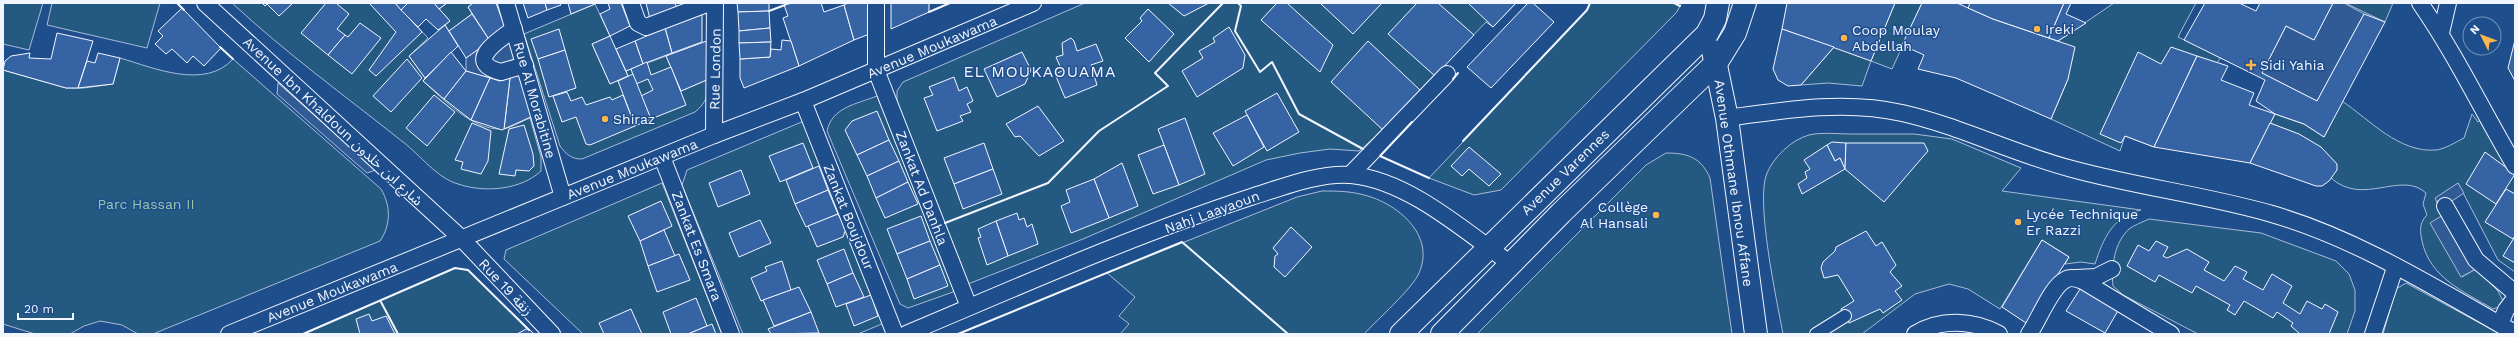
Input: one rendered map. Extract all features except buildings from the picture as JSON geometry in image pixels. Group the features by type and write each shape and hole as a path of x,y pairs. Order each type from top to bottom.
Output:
{"main road":[{"name":"Avenue Varennes","path":"1401,334 1487,247 1707,34 1713,23 1718,3"},
{"name":"Avenue Varennes","path":"1442,334 1511,264 1717,62 1735,33 1745,3"},
{"name":"Avenue Othmane Ibnou Affane","path":"1707,34 1717,62 1727,118 1756,334"}],"street":[{"name":"Avenue Ibn Khaldoun شارع ابن خلدون","path":"205,3 461,238"},
{"name":"Rue Al Morabitine","path":"506,3 563,197"},
{"path":"631,3 638,24 646,27 709,3"},
{"name":"Rue London","path":"714,135 715,3"},
{"path":"876,3 876,70"},
{"name":"Avenue Moukawama","path":"229,334 714,135 803,101 1034,3"},
{"path":"2420,3 2441,33 2486,118 2515,166"},
{"path":"2441,33 2448,3"},
{"path":"514,29 485,52 484,59 488,66 501,72 525,65"},
{"name":"Zankat Ad Danhla","path":"876,70 969,307"},
{"path":"1350,175 1447,74"},
{"name":"Zankat Boujdour","path":"803,101 895,334"},
{"path":"1727,118 1810,108 1871,109 1900,113 1955,128 2032,157 2072,169 2271,214 2346,242 2515,333"},
{"name":"Zankat Es Smara","path":"662,157 731,334"},
{"name":"Nahj Laayaoun","path":"906,334 969,307 1207,212 1295,183 1350,175 1395,188 1420,201 1511,264"},
{"path":"2445,206 2476,260 2515,293"},
{"name":"Rue 19 زنقة","path":"461,238 552,334"},
{"path":"2373,334 2395,268"},
{"path":"2029,334 2065,280 2096,277 2112,269"},
{"path":"2076,278 2171,334"},
{"path":"2500,324 2506,310 2515,298"},
{"path":"1816,334 1845,316"},
{"path":"1915,334 1934,326 1954,322 1969,323 1999,334"}],"green space":[{"path":"3,3 43,3 29,50 3,44"},
{"path":"52,3 160,3 147,48 47,25"},
{"path":"232,3 395,3 428,38 409,56 425,78 423,81 459,112 469,119 490,128 505,129 530,118 541,157 541,171 523,182 502,188 490,189 468,187 450,181 436,172 403,142 295,57"},
{"path":"447,3 473,3 468,7 472,14 449,31 445,25 450,21 439,9"},
{"path":"1085,3 1516,3 1493,27 1486,22 1383,130 1359,151 1330,149 1266,160 1083,239 968,284 897,101 897,91 903,82"},
{"path":"1590,3 1682,3 1676,13 1501,190 1474,195 1429,178 1587,10"},
{"path":"1895,3 1922,3 1892,69 1871,61 1862,86 1828,83 1801,85 1834,47 1871,60"},
{"path":"2114,3 2196,3 2178,37 2221,57 2217,63 2197,56 2154,147 2125,136 2120,151 2051,119 2068,79 2058,41"},
{"path":"2345,3 2393,3 2385,22"},
{"path":"595,4 610,36 592,44 610,84 628,76 626,71 666,56 681,91 709,79 708,90 702,105 695,112 582,159 578,159 569,156 560,146 524,34"},
{"name":"Parc Hassan II","path":"120,58 163,71 194,75 208,73 222,68 233,59 381,189 387,202 388,222 384,235 380,241 153,334 138,334 122,325 100,321 84,326 70,334 35,334 3,324 3,70 66,88 84,88 113,84"},
{"path":"877,96 955,285 953,292 908,308 900,304 827,131 830,123 840,111 854,104"},
{"path":"2342,101 2374,126 2397,141 2422,150 2436,150 2447,147 2464,138 2472,114 2478,122 2481,119 2515,173 2515,272 2498,260 2458,183 2443,215 2462,277 2476,269 2498,291 2503,301 2499,307 2493,309 2459,289 2440,274 2432,265 2426,254 2421,234 2421,224 2427,215 2423,204 2426,193 2416,187 2405,185 2369,189 2356,189 2343,186 2331,178 2336,164 2329,156 2306,139 2270,123 2275,114 2304,124 2324,137"},
{"path":"804,121 884,323 858,334 743,334 682,185 687,170"},
{"path":"1830,133 1914,134 1952,139 2021,168 2002,191 2141,210 2123,217 2110,230 2095,264 2081,262 2065,264 2069,257 2042,240 2000,309 1968,289 1949,284 1915,294 1862,334 1783,334 1765,228 1764,187 1767,173 1779,155 1802,137"},
{"name":"Collège Al Hansali","path":"1666,153 1687,155 1698,161 1710,178 1732,334 1477,334 1646,165"},
{"path":"662,183 722,334 583,334 504,259 506,250"},
{"path":"1322,191 1359,194 1377,199 1389,205 1410,223 1418,234 1422,246 1423,259 1419,273 1410,287 1364,334 1120,334 1129,324 1119,316 1135,297 1107,273 1297,197"},
{"path":"2149,219 2261,233 2336,261 2349,274 2355,290 2355,311 2347,334 2198,334 2123,295 2113,286 2113,263 2117,248 2120,241 2129,229"},
{"path":"455,268 468,270 534,334 303,334"},
{"path":"2406,283 2500,334 2383,334 2396,289"}],"shaded area":[{"path":"2333,3 2344,3 2364,14 2317,101 2262,73 2286,26 2314,40"},
{"path":"506,30 520,74 500,81 466,71 466,58"},
{"path":"278,83 376,170 367,173 277,94"},
{"path":"2458,183 2464,193 2440,209 2435,198"},
{"path":"2443,215 2476,269 2461,277 2430,223"}],"wall":[{"path":"177,3 184,10"},
{"path":"929,12 950,3"},
{"path":"945,223 1048,183 1099,131 1168,86 1155,73 1223,3"},
{"path":"1238,3 1241,6 1235,31 1260,72 1272,62 1299,114 1363,149"},
{"path":"1463,141 1587,10 1590,3"},
{"path":"1674,3 1680,6"},
{"path":"769,11 785,5"},
{"path":"220,47 233,59"},
{"path":"1453,79 1458,73"},
{"path":"1412,122 1380,156 1429,178"},
{"path":"958,334 1182,242 1288,334"},
{"path":"303,334 455,268 468,270 529,330"},
{"path":"381,302 398,334"}],"place":[{"name":"Ireki","path":"2037,29"},
{"name":"Coop Moulay Abdellah","path":"1844,38"},
{"name":"Sidi Yahia","path":"2251,65"},
{"name":"Shiraz","path":"605,119"},
{"name":"Collège Al Hansali","path":"1656,215"},
{"name":"Lycée Technique Er Razzi","path":"2018,222"}],"district":[{"name":"EL MOUKAOUAMA","path":"1040,71"}]}
